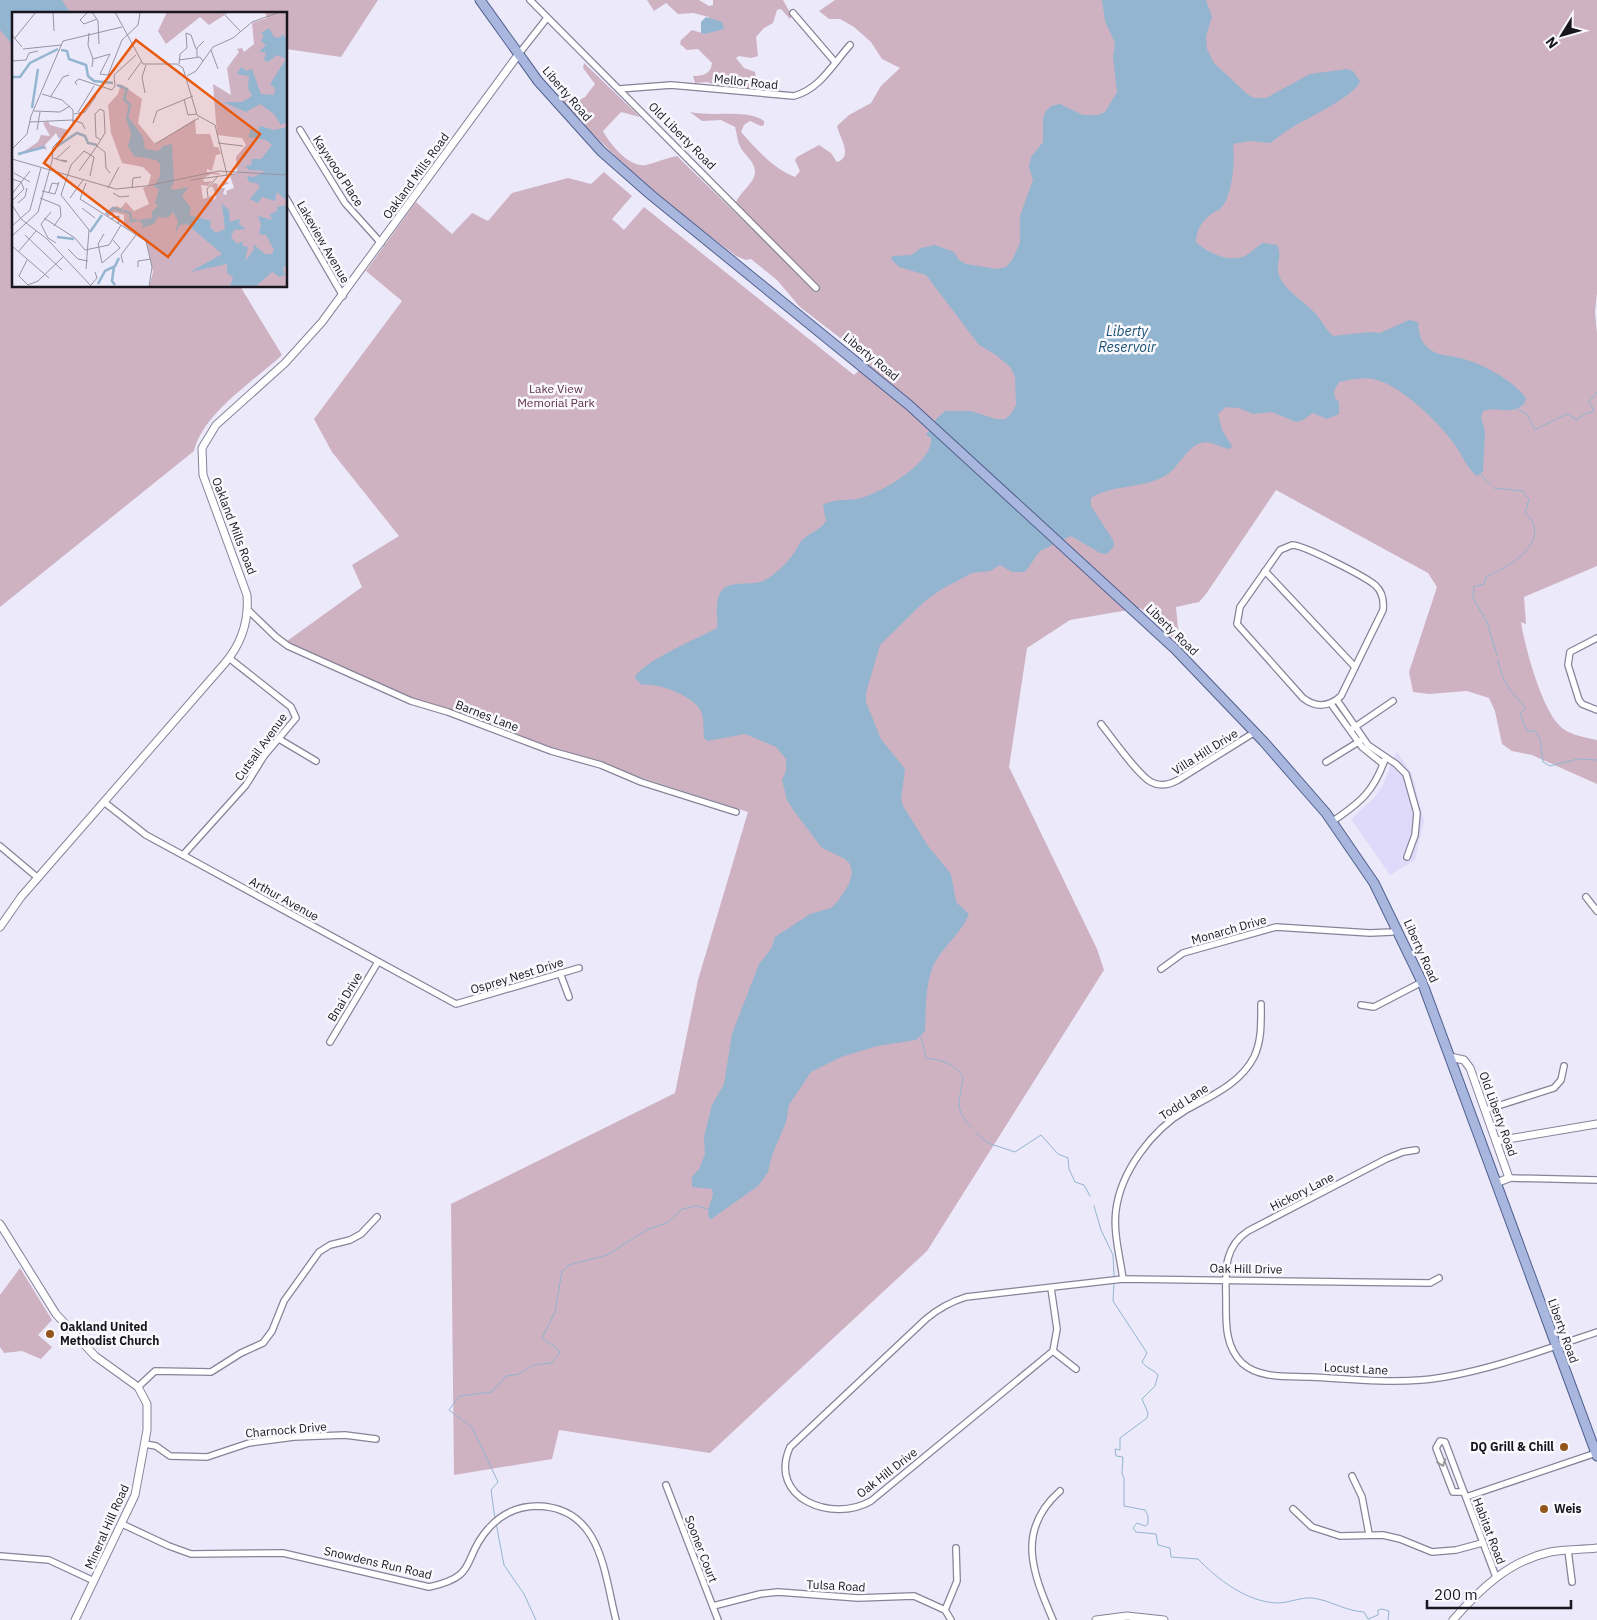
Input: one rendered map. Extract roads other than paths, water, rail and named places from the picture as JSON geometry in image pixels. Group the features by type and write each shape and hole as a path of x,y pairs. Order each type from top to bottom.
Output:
{"main road":[{"name":"Liberty Road","path":"480,0 518,55 572,121 626,174 909,405 1068,550 1175,649 1255,732 1333,821 1367,872 1398,929 1422,982 1596,1454"}],"street":[{"name":"Old Liberty Road","path":"530,0 816,288"},
{"path":"793,13 835,62"},
{"name":"Oakland Mills Road","path":"0,927 13,907 230,658 241,637 247,609 242,577 203,475 202,448 208,435 216,425 291,356 343,296 547,18"},
{"name":"Mellor Road","path":"619,89 671,84 794,96 807,91 820,81 850,45"},
{"name":"Kaywood Place","path":"300,130 341,196 381,243"},
{"name":"Lakeview Avenue","path":"288,201 343,296"},
{"path":"1299,545 1375,586 1383,597 1383,610 1355,667 1334,702 1316,705 1303,698 1240,629 1237,619 1240,607 1265,571 1280,550 1299,545"},
{"path":"1265,571 1355,667"},
{"name":"Barnes Lane","path":"247,609 288,646 402,698 448,712 550,752 601,765 642,782 736,812"},
{"path":"1597,638 1570,652 1568,660 1579,700 1582,704 1597,710"},
{"name":"Cutsail Avenue","path":"183,855 246,785 264,756 294,721 295,712 230,658"},
{"path":"1353,729 1393,701"},
{"path":"1334,702 1353,729 1384,762"},
{"name":"Villa Hill Drive","path":"1101,724 1144,776 1160,785 1171,784 1255,732"},
{"path":"1353,729 1357,741 1368,754 1384,762 1396,764 1406,774 1415,802 1416,826 1407,857"},
{"path":"279,739 316,761"},
{"path":"1326,762 1357,741 1364,740"},
{"path":"1333,821 1364,799 1374,786 1384,762"},
{"name":"Arthur Avenue","path":"104,802 138,830 456,1004 460,1003"},
{"path":"0,846 38,878"},
{"path":"1586,897 1597,911"},
{"name":"Monarch Drive","path":"1161,969 1183,953 1276,927 1370,933 1392,932 1398,929"},
{"name":"Bnai Drive","path":"330,1042 378,962"},
{"name":"Osprey Nest Drive","path":"460,1003 560,972 579,968"},
{"path":"560,972 569,996"},
{"path":"1361,1005 1374,1007 1422,982"},
{"name":"Todd Lane","path":"1123,1279 1115,1212 1124,1180 1163,1127 1231,1084 1244,1071 1254,1056 1259,1040 1261,1004"},
{"name":"Old Liberty Road","path":"1450,1057 1461,1058 1468,1064 1509,1178"},
{"path":"1485,1110 1554,1088 1561,1080 1564,1066"},
{"path":"1496,1141 1597,1124"},
{"name":"Hickory Lane","path":"1226,1279 1229,1255 1238,1238 1386,1159 1404,1152 1416,1150"},
{"path":"1496,1183 1509,1178 1597,1180"},
{"path":"0,1224 45,1300 62,1322 95,1356 138,1387 155,1371 211,1372 263,1342 272,1331 287,1296 319,1252 330,1245 355,1238 377,1217"},
{"name":"Oak Hill Drive","path":"1053,1351 871,1501 860,1507 838,1509 822,1507 802,1500 790,1487 786,1477 785,1462 790,1447 938,1309 966,1297 1123,1279 1430,1283 1439,1278"},
{"name":"Locust Lane","path":"1226,1279 1229,1342 1242,1363 1268,1374 1393,1381 1424,1380 1462,1373 1597,1332"},
{"path":"1051,1288 1057,1329 1053,1351 1076,1369"},
{"name":"Mineral Hill Road","path":"75,1620 122,1524 137,1488 145,1444 148,1409 138,1387"},
{"name":"Charnock Drive","path":"145,1444 156,1446 170,1456 208,1457 238,1445 258,1441 345,1435 376,1439"},
{"name":"Habitat Road","path":"1465,1495 1453,1492 1436,1448 1440,1441 1445,1442 1496,1577"},
{"path":"1465,1495 1596,1454"},
{"path":"1352,1476 1362,1497 1369,1534"},
{"name":"Sooner Court","path":"666,1485 718,1620"},
{"path":"1053,1620 1036,1577 1032,1554 1032,1536 1041,1511 1060,1491"},
{"name":"Snowdens Run Road","path":"122,1524 191,1554 283,1553 429,1587 452,1580 463,1573 489,1528 503,1516 518,1508 545,1506 566,1513 584,1526 599,1550 616,1620"},
{"path":"1293,1509 1312,1527 1330,1534 1352,1537 1369,1534 1400,1539 1432,1552 1456,1550 1482,1542"},
{"path":"944,1610 957,1582 956,1548"},
{"path":"1453,1620 1476,1594 1496,1577 1527,1560 1568,1550 1597,1548"},
{"path":"1568,1550 1572,1582"},
{"path":"0,1556 49,1560 94,1581"},
{"name":"Tulsa Road","path":"713,1606 760,1594 778,1592 858,1598 895,1595 914,1596 944,1610 951,1620"},
{"path":"1096,1620 1127,1616 1164,1620"}],"water":[{"path":"0,0 62,0 70,12 12,12 12,44 0,30"},
{"name":"Liberty Reservoir","path":"1102,0 1206,0 1212,17 1206,36 1207,49 1214,63 1247,94 1254,98 1266,98 1310,74 1347,69 1353,71 1360,81 1357,87 1341,100 1290,129 1270,143 1250,141 1233,144 1234,159 1228,196 1220,209 1209,215 1203,222 1197,233 1196,242 1206,250 1227,258 1247,255 1263,243 1277,245 1279,249 1278,271 1282,281 1290,291 1316,314 1333,336 1370,332 1380,333 1409,320 1418,322 1421,339 1431,350 1438,354 1468,360 1487,368 1513,385 1526,398 1524,404 1513,410 1494,409 1483,411 1481,417 1485,432 1483,472 1477,476 1468,467 1457,448 1432,418 1398,390 1377,380 1362,378 1339,382 1334,391 1335,398 1339,402 1339,414 1327,419 1313,413 1303,420 1296,422 1272,412 1253,414 1239,408 1226,407 1218,414 1222,430 1232,446 1230,449 1205,442 1201,443 1191,449 1165,476 1147,483 1109,490 1091,498 1091,506 1113,540 1114,546 1107,554 1100,553 1071,536 1040,551 1025,572 1012,572 1000,565 990,571 972,573 942,589 925,601 880,645 866,693 866,702 881,739 905,769 901,800 903,806 928,846 951,874 956,902 969,914 961,928 940,954 932,969 927,992 925,1031 916,1040 877,1046 841,1057 811,1072 789,1105 786,1122 772,1155 768,1172 758,1186 710,1220 708,1211 713,1196 712,1189 692,1187 692,1177 699,1169 705,1154 704,1137 712,1105 724,1084 732,1034 759,964 771,949 775,937 810,914 831,908 849,884 852,873 850,864 845,859 822,848 787,800 782,780 786,771 786,759 776,747 745,734 707,741 704,738 702,715 694,703 673,690 642,685 635,678 647,665 658,658 717,628 717,603 722,590 731,585 763,581 776,573 791,557 802,540 821,527 826,521 823,505 832,501 856,499 870,495 905,475 924,457 930,447 931,438 926,435 937,418 945,411 971,411 996,419 1005,419 1011,414 1016,405 1015,377 1011,368 996,355 979,345 926,275 899,267 891,259 893,256 911,255 921,248 935,245 954,252 959,260 966,264 997,269 1006,267 1012,260 1020,243 1020,216 1033,180 1029,167 1031,157 1043,142 1043,119 1046,111 1051,106 1060,104 1083,115 1097,115 1105,112 1117,92 1113,57 1115,43 1105,21"},
{"path":"706,17 722,22 724,29 705,34 701,33 701,22"}],"waterway":[{"path":"1517,409 1527,414 1535,430 1568,414 1577,420 1586,413 1593,412 1589,402 1597,392"},
{"path":"1481,475 1491,485"},
{"path":"1494,488 1523,491 1529,500 1525,512 1533,523 1535,533 1532,542 1517,559 1486,577 1484,584 1474,587 1473,598 1487,622 1497,655"},
{"path":"1498,660 1506,683 1525,708 1520,714 1527,731 1535,731 1540,739 1543,762 1550,766 1578,759 1597,760"},
{"path":"921,1036 926,1058 947,1063 956,1068 963,1077 959,1104 962,1115 971,1127"},
{"path":"975,1132 988,1143 1015,1152 1041,1135 1058,1154 1068,1158 1069,1169 1075,1182 1084,1185 1090,1196"},
{"path":"495,1519 491,1490 498,1482 472,1427 449,1410 459,1396 492,1392 506,1376 519,1374 534,1365 551,1363 560,1353 558,1349 542,1338 555,1312 562,1271 569,1265 607,1255 648,1229 667,1223 682,1209 696,1206 709,1209"},
{"path":"1094,1206 1101,1230 1113,1255 1114,1276"},
{"path":"1114,1284 1113,1301 1147,1353 1142,1362 1158,1375 1155,1386 1142,1399 1148,1413 1147,1418 1120,1438 1120,1450 1115,1449 1116,1456 1123,1457 1124,1506 1145,1510 1148,1516 1148,1524 1145,1526 1137,1523 1133,1528 1136,1532 1156,1534 1158,1545 1170,1548 1171,1557 1198,1559 1223,1581 1255,1599 1277,1603 1308,1598 1319,1599 1350,1610 1364,1612 1368,1619 1378,1615 1378,1610 1389,1611 1388,1620"},
{"path":"496,1523 504,1565 524,1594 536,1620"}],"place":[{"name":"Oakland United Methodist Church","path":"50,1334"},
{"name":"DQ Grill & Chill","path":"1564,1447"},
{"name":"Weis","path":"1544,1509"}],"park label":[{"name":"Lake View Memorial Park","path":"556,396"}]}
